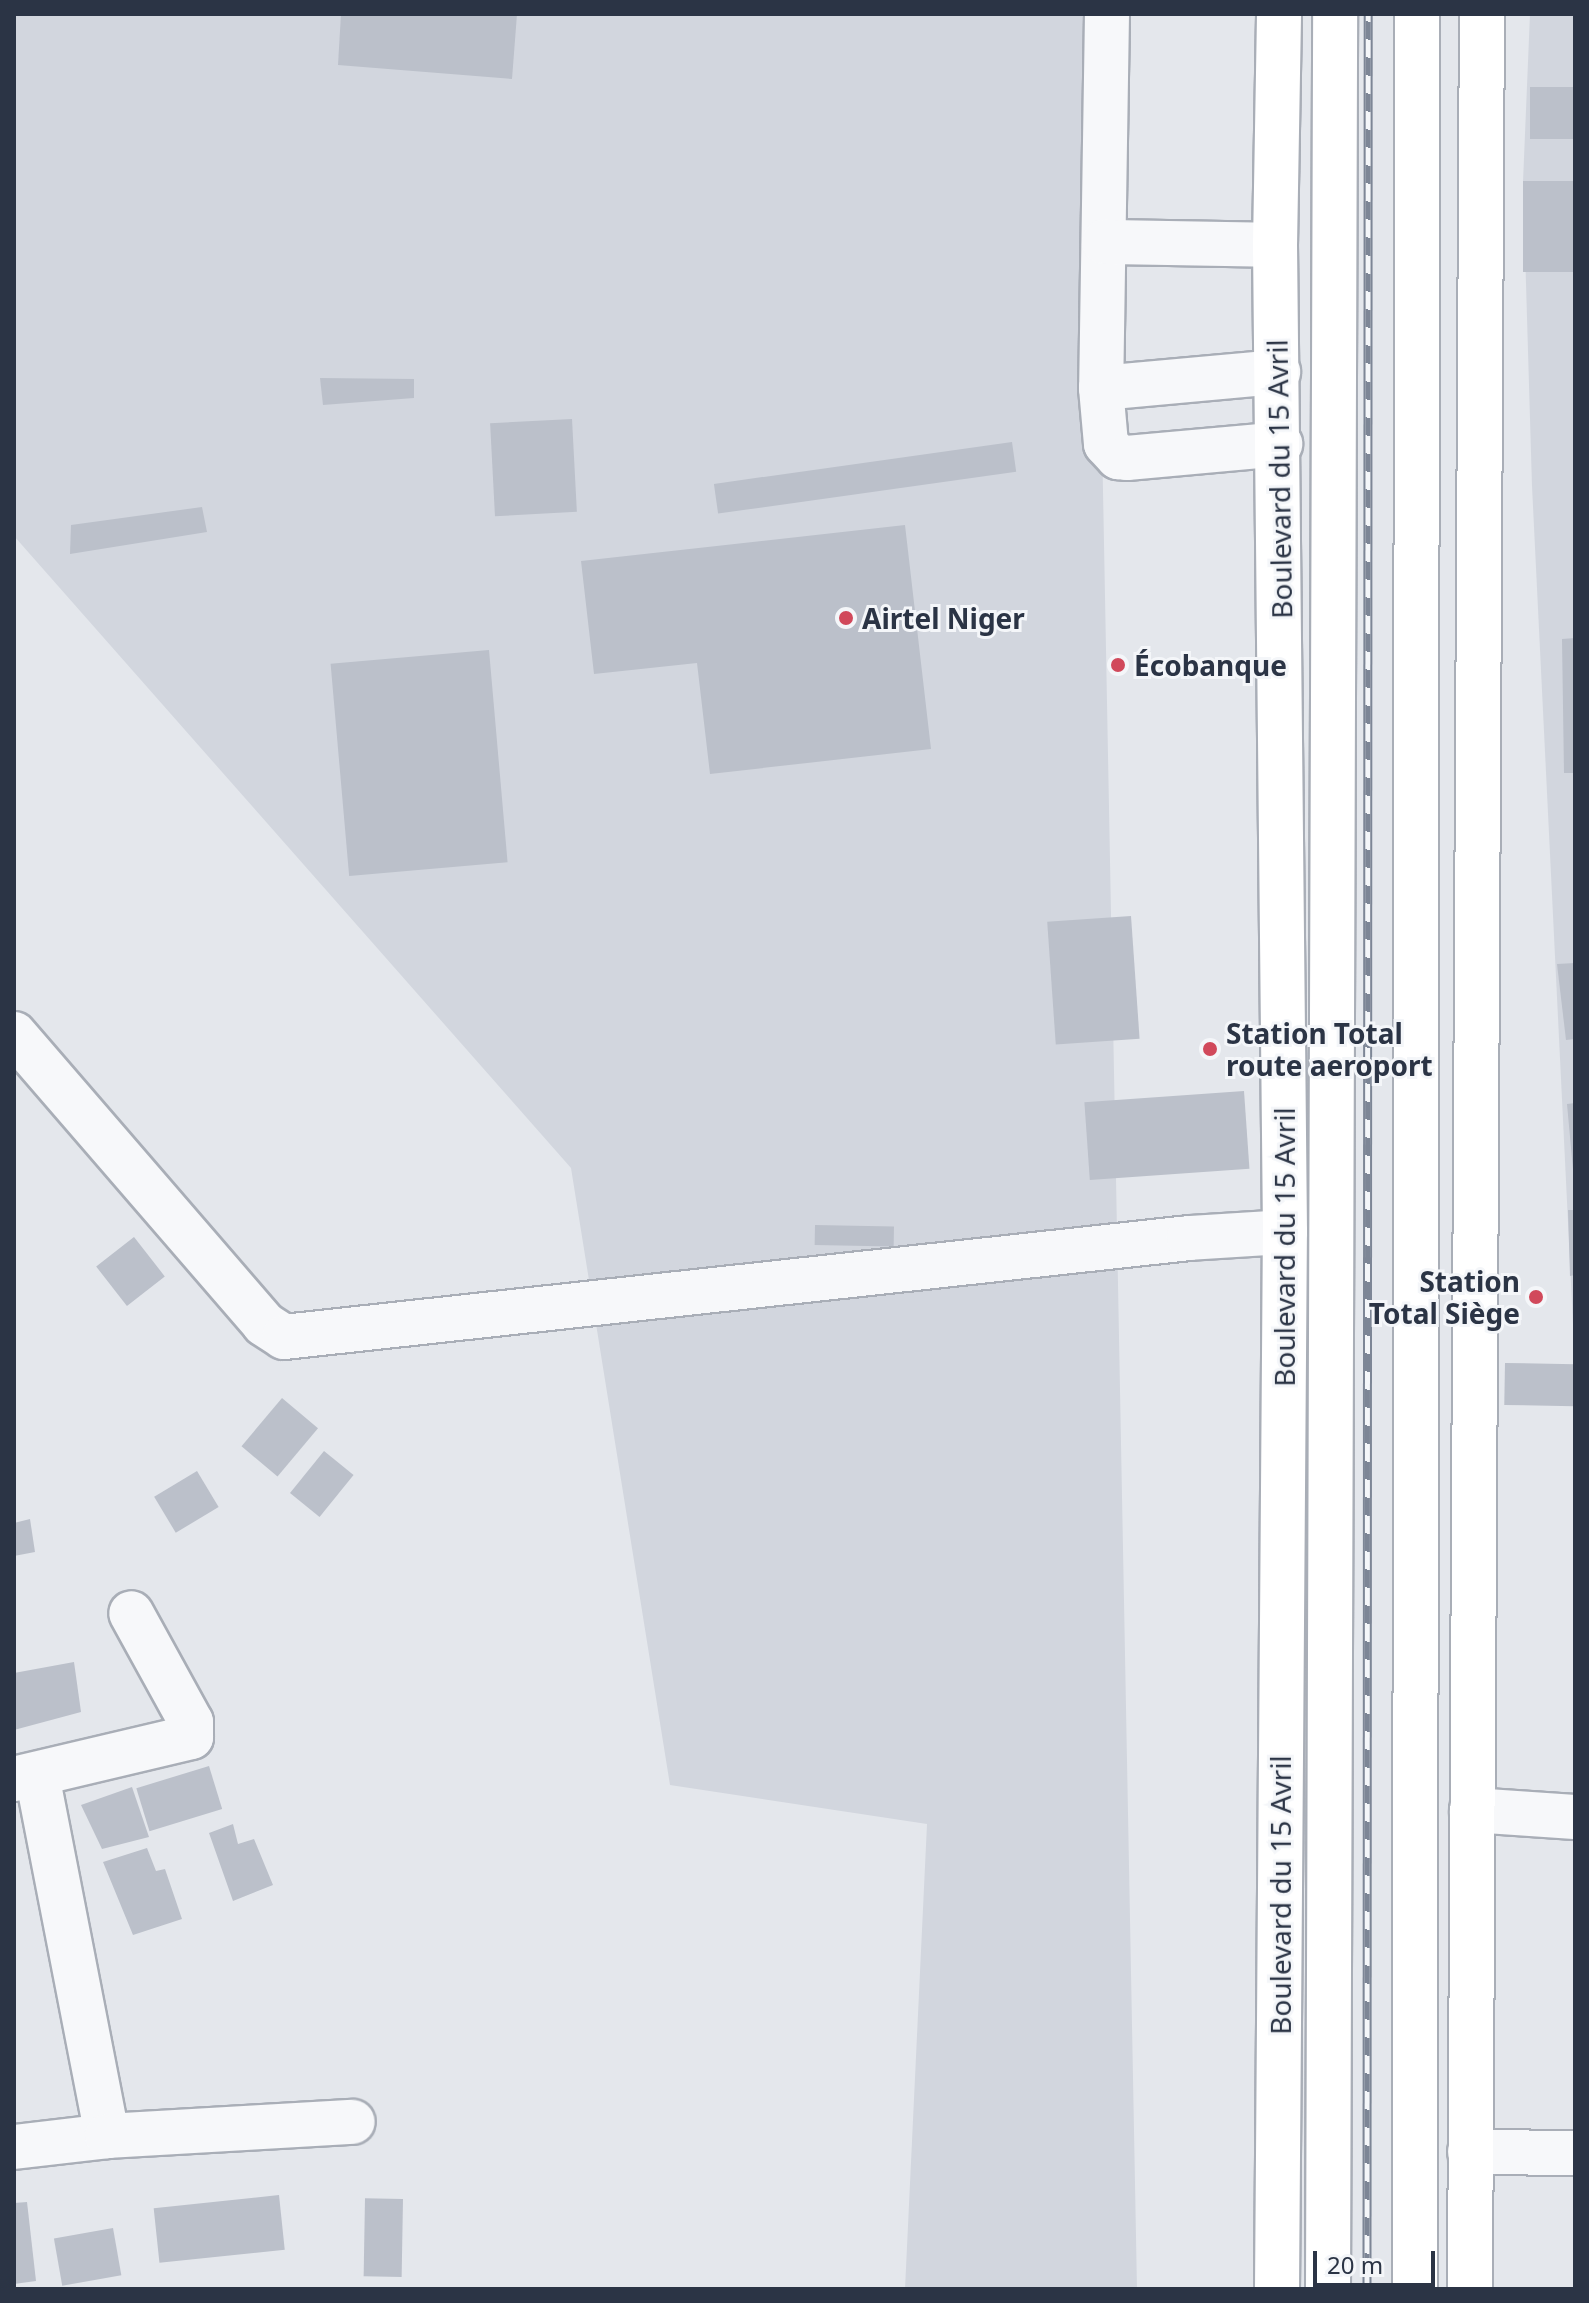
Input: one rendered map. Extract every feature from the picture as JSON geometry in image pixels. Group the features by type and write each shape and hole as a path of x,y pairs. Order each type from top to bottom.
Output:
{"main road":[{"name":"Boulevard du 15 Avril","path":"1277,2289 1285,1232 1280,444 1275,245 1279,14"},
{"name":"Boulevard du 15 Avril","path":"1328,2289 1335,14"},
{"path":"1415,2289 1417,14"},
{"path":"1470,2289 1482,14"}],"street":[{"path":"1107,14 1101,388 1106,444 1118,457 1280,444"},
{"path":"1104,242 1275,245"},
{"path":"1101,388 1278,372"},
{"path":"14,1034 264,1324 284,1337 1189,1238 1285,1232"},
{"path":"107,2136 26,1777 191,1737 191,1722 131,1613"},
{"path":"1472,1810 1575,1817"},
{"path":"14,2147 107,2136 353,2122"},
{"path":"1470,2152 1575,2153"}],"shaded area":[{"path":"14,14 1094,14 1137,2289 905,2289 927,1824 670,1785 571,1168 14,536"},
{"path":"1530,14 1575,14 1575,1365 1532,486 1523,182"}],"building":[{"path":"341,14 517,14 512,79 338,65"},
{"path":"1530,87 1575,87 1575,139 1530,139"},
{"path":"1523,181 1575,181 1575,272 1523,272"},
{"path":"320,378 414,379 414,398 323,405"},
{"path":"572,419 577,512 495,516 490,423"},
{"path":"1012,442 1016,472 718,514 714,484"},
{"path":"202,507 207,532 70,554 71,525"},
{"path":"905,525 931,749 710,774 697,663 594,674 581,561"},
{"path":"1575,638 1575,773 1564,773 1562,639"},
{"path":"489,650 508,862 349,876 331,664"},
{"path":"1131,916 1140,1039 1056,1045 1047,922"},
{"path":"1575,963 1575,1039 1566,1040 1557,964"},
{"path":"1244,1091 1249,1169 1090,1180 1084,1102"},
{"path":"1575,1103 1575,1170 1573,1170 1567,1104"},
{"path":"1568,1210 1575,1210 1575,1275 1570,1276"},
{"path":"815,1225 894,1226 894,1246 815,1245"},
{"path":"134,1237 165,1276 127,1306 96,1267"},
{"path":"1505,1363 1575,1364 1574,1406 1504,1405"},
{"path":"282,1398 318,1428 278,1476 242,1446"},
{"path":"324,1451 354,1475 320,1517 290,1493"},
{"path":"197,1471 219,1507 176,1533 154,1497"},
{"path":"30,1519 35,1552 14,1556 14,1523"},
{"path":"74,1662 81,1712 14,1730 14,1673"},
{"path":"209,1766 222,1809 149,1831 136,1788"},
{"path":"132,1787 149,1837 102,1849 81,1805"},
{"path":"233,1824 238,1844 254,1839 273,1885 233,1901 209,1833"},
{"path":"147,1848 156,1871 165,1869 182,1919 133,1935 103,1862"},
{"path":"279,2195 285,2250 159,2263 154,2208"},
{"path":"365,2198 403,2199 402,2277 364,2276"},
{"path":"27,2202 36,2281 14,2284 14,2203"},
{"path":"113,2228 121,2275 62,2286 54,2238"}],"railway":[{"path":"1367,2289 1368,14"}],"place":[{"name":"Airtel Niger","path":"846,618"},
{"name":"Écobanque","path":"1118,665"},
{"name":"Station Total route aeroport","path":"1210,1049"},
{"name":"Station Total Siège","path":"1536,1297"}]}
